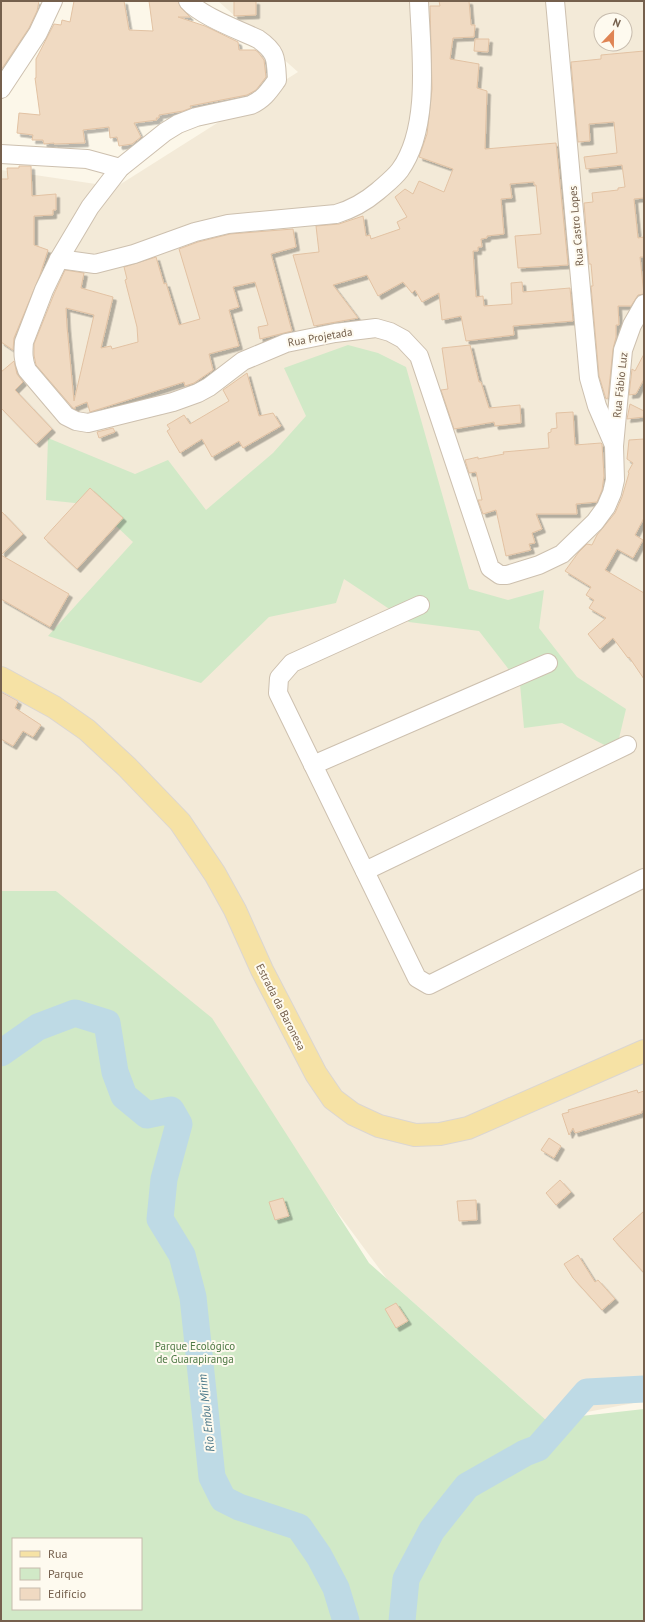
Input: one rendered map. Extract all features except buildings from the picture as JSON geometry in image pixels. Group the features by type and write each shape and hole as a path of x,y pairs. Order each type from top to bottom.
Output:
{"main road":[{"name":"Estrada da Baronesa","path":"1,678 54,707 87,730 127,767 180,822 215,874 235,910 262,970 316,1074 333,1099 353,1114 379,1126 415,1135 440,1134 468,1128 644,1051"}],"street":[{"path":"1,89 38,33 52,1"},
{"name":"Rua Projetada","path":"188,1 206,14 258,39 272,50 276,58 277,80 265,97 251,105 196,117 165,132 120,168 90,207 59,259 44,290 24,342 24,361 27,370 66,416 76,421 88,423 173,402 198,393 209,387 243,360 286,343 335,333 376,328 390,332 403,339 419,356 490,568 494,573 500,575 507,575 539,566 562,554 595,522 606,507 612,493 615,480 614,446"},
{"path":"59,259 95,264 134,254 195,232 228,224 336,214 350,210 362,204 394,178 401,169 408,157 418,132 420,118 421,67 419,1"},
{"name":"Rua Castro Lopes","path":"555,1 589,378 597,406 614,446"},
{"path":"1,154 87,159 120,168"},
{"name":"Rua Fábio Luz","path":"614,446 623,350 632,325 644,304"},
{"path":"420,605 292,663 279,678 278,693 417,978 429,985 644,878"},
{"path":"313,765 548,663"},
{"path":"365,871 628,745"}],"shaded area":[{"path":"218,1 644,1 644,1401 546,1420 387,1279 332,1205 56,891 1,891 1,170 116,187 298,72"}],"green space":[{"path":"348,345 378,353 406,367 469,589 508,600 544,590 539,628 577,677 626,709 616,751 562,723 524,728 520,684 479,631 409,622 344,579 336,603 269,617 201,683 48,636 133,542 94,505 46,500 48,438 135,474 168,460 206,510 273,453 306,416 284,368"},
{"name":"Parque Ecológico de Guarapiranga","path":"1,891 56,891 212,1018 369,1263 546,1420 644,1409 644,1621 1,1621"}],"waterway":[{"name":"Rio Embu Mirim","path":"1,1053 38,1027 75,1013 107,1023 115,1072 124,1096 147,1115 171,1110 179,1124 164,1179 160,1219 182,1255 193,1297 212,1477 223,1499 239,1507 299,1527 319,1556 336,1588 346,1621"},
{"name":"Rio Embu Mirim","path":"402,1621 406,1579 432,1530 467,1486 525,1453 538,1448 587,1392 644,1389"}]}
